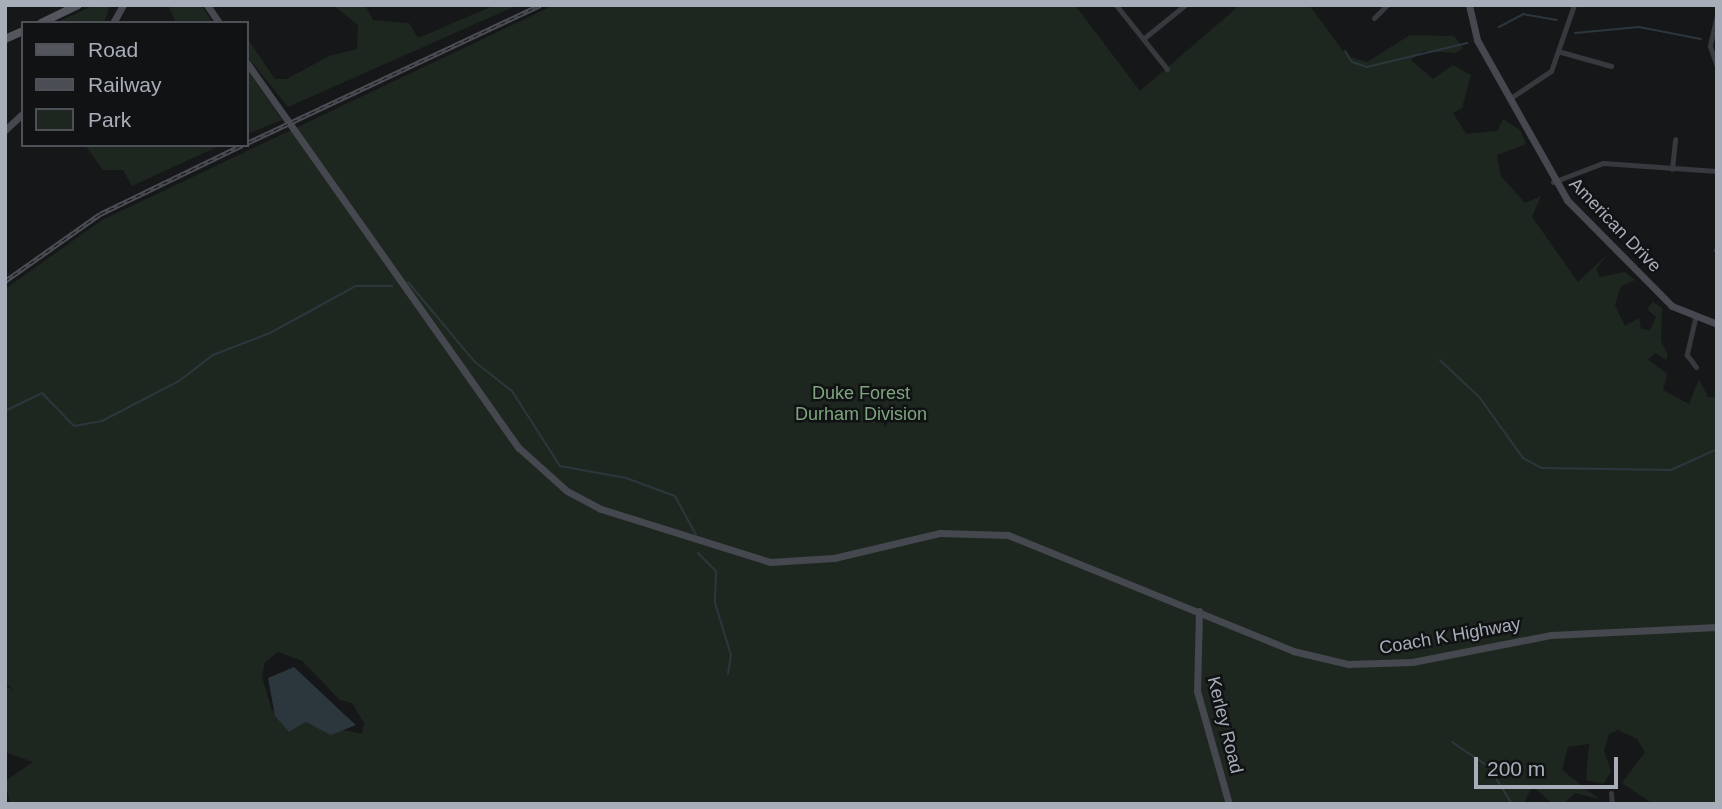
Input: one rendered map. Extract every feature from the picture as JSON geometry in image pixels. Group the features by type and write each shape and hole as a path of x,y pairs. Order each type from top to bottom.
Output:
{"main road":[{"path":"45,21 78,5"},
{"path":"5,39 21,32"}],"street":[{"path":"206,5 218,21"},
{"path":"1116,5 1167,69"},
{"path":"1143,39 1185,5"},
{"path":"1374,18 1387,5"},
{"name":"American Drive","path":"1469,5 1477,40 1512,97 1553,181 1657,292 1695,319 1717,324"},
{"path":"1512,97 1545,78 1561,52 1574,5"},
{"path":"1717,15 1710,42 1717,66"},
{"path":"1561,52 1611,66"},
{"name":"Coach K Highway","path":"248,64 519,447 576,497 673,535 770,562 834,558 940,533 1008,535 1308,655 1373,666 1544,636 1717,627"},
{"path":"5,130 21,115"},
{"path":"1672,169 1675,139"},
{"path":"1553,181 1603,163 1717,171"},
{"path":"1695,319 1687,355 1696,367"},
{"name":"Kerley Road","path":"1199,611 1197,691 1229,804"},
{"path":"1611,793 1612,804"}],"green space":[{"path":"94,5 110,5 105,21 60,21"},
{"path":"168,5 201,5 212,21 175,21"},
{"path":"333,5 365,5 373,20 409,23 418,38 495,5 518,5 288,107 248,57 248,39 275,79 287,79 329,56 357,49 358,25"},
{"name":"Duke Forest Durham Division","path":"554,5 1075,5 1140,91 1240,5 1309,5 1347,56 1367,62 1410,35 1454,36 1463,48 1456,53 1423,51 1411,60 1433,79 1453,65 1471,75 1462,108 1453,113 1466,134 1497,131 1503,119 1520,130 1526,144 1497,155 1501,176 1525,203 1541,196 1532,217 1578,282 1607,255 1596,269 1600,277 1625,272 1635,280 1621,286 1615,305 1625,326 1639,318 1641,329 1650,330 1656,317 1647,309 1653,302 1662,308 1661,341 1668,355 1666,360 1655,353 1648,359 1667,374 1663,390 1689,404 1699,379 1708,397 1717,397 1717,804 1653,804 1622,783 1645,752 1637,739 1618,730 1609,734 1604,751 1611,771 1604,784 1586,780 1589,744 1568,747 1562,770 1599,799 1575,793 1563,804 1553,804 1532,786 1524,804 10,804 5,781 33,762 5,752 5,685 14,691 5,681 5,289 102,220","holes":["278,652 302,661 340,700 352,703 364,723 362,734 306,722 289,732 272,710 262,677 265,662"]},
{"path":"248,70 282,120 248,134"},
{"path":"86,147 217,147 132,186 123,170 103,170"}],"shaded area":[{"path":"294,667 356,725 331,735 306,722 289,732 275,716 268,678"}],"waterway":[{"path":"1499,27 1523,14 1556,20"},
{"path":"1575,33 1639,27 1701,39"},
{"path":"1345,51 1352,62 1367,67 1467,43"},
{"path":"408,282 475,362 512,391 560,466 626,478 675,496 696,535"},
{"path":"5,411 42,393 74,426 102,421 179,381 213,355 270,333 356,286 392,286"},
{"path":"1440,360 1480,398 1523,458 1542,468 1671,470 1717,449"},
{"path":"698,553 716,571 715,603 731,655 728,674"},
{"path":"1452,742 1489,767 1512,804"}],"railway":[{"path":"248,143 540,5"},
{"path":"5,281 100,214 238,147"}]}
